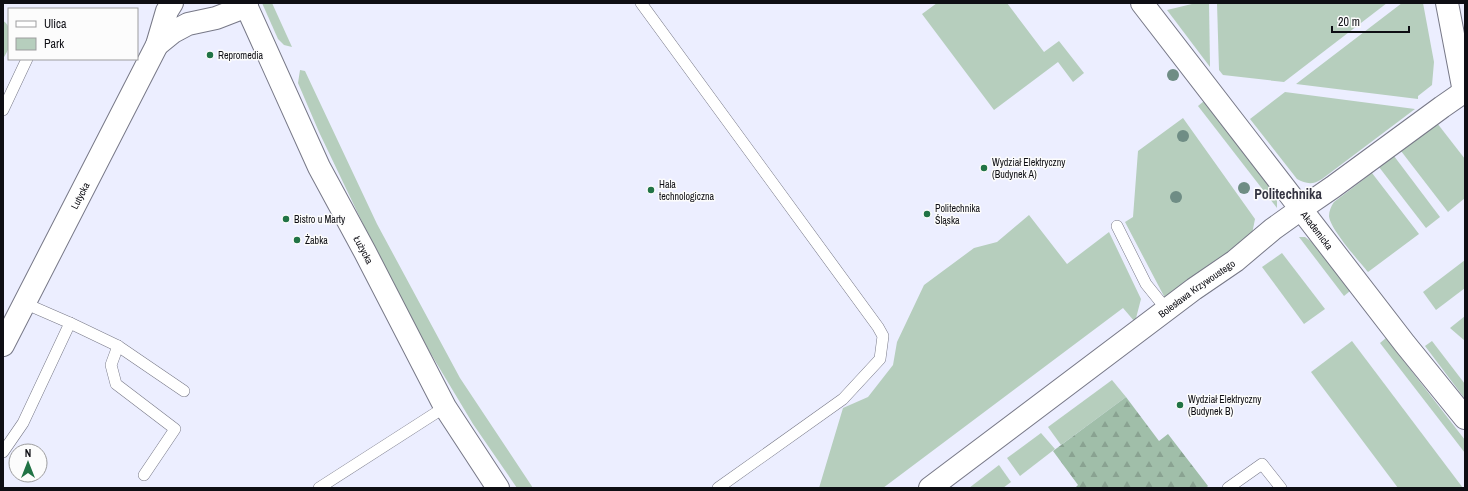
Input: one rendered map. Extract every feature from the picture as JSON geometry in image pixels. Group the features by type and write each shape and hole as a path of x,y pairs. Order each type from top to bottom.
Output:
{"street":[{"name":"Lutycka","path":"3,345 157,45 167,11 172,3"},
{"name":"Akademicka","path":"1142,3 1405,344 1465,418"},
{"path":"1447,3 1460,95"},
{"name":"Lutycka","path":"157,45 173,32 188,24 216,18 246,4"},
{"name":"Łużycka","path":"246,4 319,167 366,252 445,407 498,488"},
{"name":"Bolesława Krzywoustego","path":"930,488 1167,310 1235,261 1273,229 1460,95"}],"lane":[{"path":"640,3 878,327 883,336 880,359 843,398 718,488"},
{"path":"3,110 27,60"},
{"path":"1117,226 1146,284 1167,310"},
{"path":"24,303 118,346 184,391"},
{"path":"3,452 23,424 70,323"},
{"path":"118,346 111,365 116,384 175,429 144,475"},
{"path":"319,488 445,407"},
{"path":"1228,488 1262,464 1281,488"}],"green space":[{"path":"262,3 272,3 292,47 284,45 278,39"},
{"path":"937,3 1007,3 1044,52 1059,41 1084,73 1073,82 1058,62 994,110 922,14"},
{"path":"1196,3 1209,3 1210,67 1167,10"},
{"path":"1217,3 1387,3 1284,82 1223,75 1219,70"},
{"path":"1402,3 1423,3 1434,62 1432,85 1418,96 1418,99 1296,84"},
{"path":"3,21 8,25 8,50 3,59"},
{"path":"300,70 305,71 377,224 460,378 533,488 517,488 473,424 431,354 386,272 319,132 298,83"},
{"path":"1285,92 1415,109 1322,179 1313,183 1306,183 1297,179 1250,119"},
{"path":"1204,101 1274,193 1277,199 1277,208 1198,106"},
{"path":"1183,118 1255,219 1252,234 1166,300 1125,222 1133,217 1138,151"},
{"path":"1437,123 1465,159 1465,198 1448,212 1401,151"},
{"path":"1394,156 1440,217 1426,228 1379,167"},
{"path":"1372,173 1419,234 1368,272 1339,237 1331,222 1329,212 1334,202"},
{"path":"1029,215 1067,264 1109,232 1141,299 1135,322 1123,308 883,488 819,488 843,408 868,397 893,365 897,342 924,285 974,248 997,242"},
{"path":"1299,237 1305,237 1312,242 1350,291 1344,296"},
{"path":"1282,253 1325,309 1304,324 1262,267"},
{"path":"1465,260 1465,288 1436,310 1423,292"},
{"path":"1465,316 1465,341 1450,328"},
{"path":"1386,338 1465,440 1465,453 1380,343"},
{"path":"1352,341 1463,488 1398,488 1311,372"},
{"path":"1432,341 1465,384 1465,399 1425,346"},
{"path":"1112,380 1126,397 1061,445 1048,427"},
{"path":"1126,397 1159,441 1168,434 1208,486 1206,488 1075,488 1078,485 1053,451"},
{"path":"1041,433 1055,449 1020,476 1007,458"},
{"path":"999,465 1011,482 1003,488 969,488"}],"place":[{"name":"Repromedia","path":"210,55"},
{"name":"Wydział Elektryczny (Budynek A)","path":"984,168"},
{"name":"Hala technologiczna","path":"651,190"},
{"name":"Politechnika Śląska","path":"927,214"},
{"name":"Bistro u Marty","path":"286,219"},
{"name":"Żabka","path":"297,240"},
{"name":"Wydział Elektryczny (Budynek B)","path":"1180,405"}],"district":[{"name":"Politechnika","path":"1288,194"}]}
